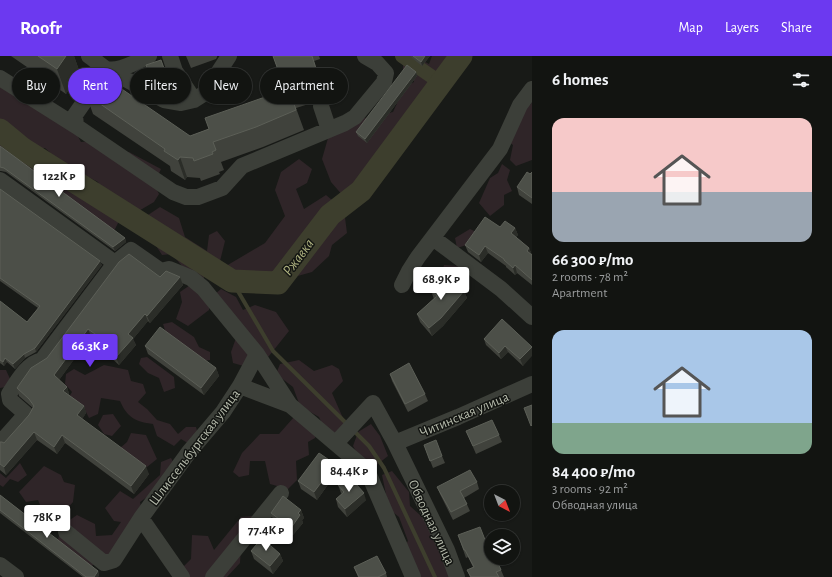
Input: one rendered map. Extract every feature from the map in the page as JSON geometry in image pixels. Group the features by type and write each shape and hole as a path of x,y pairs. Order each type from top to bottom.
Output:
{"street":[{"path":"89,56 106,68"},
{"path":"122,68 149,56"},
{"path":"170,56 176,71 194,100"},
{"path":"122,77 164,100 181,103 194,100 205,93 230,56"},
{"path":"0,78 76,126 173,192 186,197 198,197 222,188 242,166 329,130 355,117 384,82 386,73 377,63 365,56"},
{"path":"402,285 408,271 500,149 520,105 532,89"},
{"path":"76,126 75,115 83,104"},
{"path":"321,106 329,130"},
{"path":"0,180 115,263"},
{"path":"433,238 501,289 532,317"},
{"path":"3,440 26,414 10,400 9,394 20,377 36,361 42,360 115,263 131,250 161,271 169,269 191,278 203,288 257,354 290,404"},
{"name":"Шлиссельбургская улица","path":"66,532 104,563 114,560 140,518 189,452 223,412 240,386 257,354"},
{"name":"Читинская улица","path":"396,443 532,384"},
{"path":"240,386 290,404 336,439 362,466 370,477 413,577"},
{"name":"Обводная улица","path":"336,439 373,403 396,443 447,550 457,577"},
{"path":"213,577 281,493"},
{"path":"140,518 182,577"},
{"path":"0,566 16,577"}],"shaded area":[{"path":"407,56 414,56 429,64 432,56 453,56 451,66 435,89 424,93 416,112 406,121 400,145 386,153 368,188 344,197 331,182 322,159 328,138 360,119 393,112 404,88 414,82 413,74 403,69 403,60"},
{"path":"0,81 12,89 12,104 35,104 75,131 81,142 92,141 117,158 129,152 161,169 154,184 159,194 154,202 137,212 102,193 98,182 61,163 45,148 35,150 26,137 13,133 0,121"},
{"path":"532,102 532,160 516,166 510,160 513,145 503,138 522,106 530,105"},
{"path":"0,132 14,146 43,164 50,171 119,217 120,219 114,231 0,152"},
{"path":"299,159 312,169 307,183 296,189 304,209 326,195 344,210 347,233 332,245 329,256 312,272 287,279 275,290 242,283 230,288 221,279 226,266 265,243 285,216 275,190 281,172"},
{"path":"502,164 510,170 507,180 512,191 504,195 504,205 490,216 479,203 490,178 498,173"},
{"path":"160,207 179,218 185,237 207,251 209,235 217,231 225,241 219,265 206,270 203,281 191,277 172,254 162,255 146,230 148,215"},
{"path":"470,229 489,238 457,248 455,238"},
{"path":"444,265 458,266 463,275 446,287 439,282"},
{"path":"196,281 210,292 209,310 188,326 176,319 182,302 180,292"},
{"path":"221,289 236,297 243,310 255,305 276,312 289,331 269,356 254,369 233,363 231,352 240,327 215,294"},
{"path":"172,322 194,337 199,347 210,352 210,360 203,361 166,333 163,324"},
{"path":"147,357 174,377 175,388 164,392 159,378 148,373 139,364 141,358"},
{"path":"299,360 314,371 332,365 339,369 343,381 332,393 350,434 326,432 319,417 300,406 293,387 276,374 280,364"},
{"path":"104,365 128,370 131,381 143,384 146,393 138,402 157,420 170,424 178,434 186,427 196,427 199,438 191,445 181,439 174,446 157,436 153,424 141,422 132,418 120,401 101,398 98,414 89,418 83,406 66,402 72,392 65,384 66,374 74,369 85,375"},
{"path":"0,370 6,370 11,381 5,387 0,388"},
{"path":"113,414 121,426 112,436 104,434 98,425 103,415"},
{"path":"294,417 317,430 315,438 308,442 309,455 296,461 297,480 288,489 270,484 265,461 250,461 249,475 239,477 233,472 242,453 260,434 279,434"},
{"path":"371,424 380,436 388,456 374,467 362,462 353,446 358,432"},
{"path":"131,433 146,435 157,459 147,467 120,448 127,442"},
{"path":"171,458 175,465 161,487 140,502 142,512 114,556 91,566 58,540 61,526 77,515 95,524 96,536 112,535 121,522 114,521 105,508 120,491 133,499 160,475 161,462"},
{"path":"20,463 27,475 18,482 10,479 3,487 0,485 0,473 6,478"},
{"path":"44,466 61,475 64,482 75,485 73,502 59,518 44,515 38,500 26,502 19,492"},
{"path":"392,471 409,492 410,506 430,524 451,577 419,577 402,549 408,541 399,517 389,509 382,475"},
{"path":"252,516 256,527 241,547 240,563 227,577 182,577 180,570 191,559 192,535 208,536 214,550 241,517"}],"building":[{"path":"38,56 66,56 58,68"},
{"path":"273,56 312,56 316,68 277,68"},
{"path":"413,56 425,56 421,62"},
{"path":"161,60 164,68 147,68 146,65"},
{"path":"407,65 416,72 365,139 356,132"},
{"path":"122,89 130,95 130,104 144,104 190,136 209,129 205,118 245,104 252,104 252,102 260,99 260,104 294,104 296,110 256,127 213,142 216,150 212,152 213,154 194,161 193,158 180,157 178,160 164,151 165,149 100,104 122,104"},
{"path":"0,146 125,238 113,247 4,168 0,167"},
{"path":"527,172 530,174 532,172 532,198 517,187"},
{"path":"0,189 100,261 35,348 24,354 13,364 5,358 3,362 0,360 0,301 27,322 40,306 0,278"},
{"path":"485,217 500,227 505,221 515,228 511,233 529,248 527,251 532,255 532,280 515,265 513,268 504,259 485,246 479,255 465,245"},
{"path":"129,254 160,277 166,271 180,277 147,316 145,314 128,334 133,338 116,357 105,348 109,344 88,329 54,375 67,387 63,391 84,406 77,415 146,466 131,486 62,435 54,447 34,432 4,467 0,464 0,442 4,443 29,415 34,406 17,388 31,368 47,358 119,262"},
{"path":"445,274 464,291 441,318 429,328 417,314 437,296 431,291"},
{"path":"502,319 532,347 520,359 505,346 499,353 484,339"},
{"path":"160,327 216,368 201,388 145,346"},
{"path":"409,363 425,394 405,404 390,374"},
{"path":"532,405 532,425 531,426 524,408"},
{"path":"492,420 499,435 473,446 466,431"},
{"path":"436,440 442,456 430,461 424,445"},
{"path":"319,453 335,464 314,492 298,481"},
{"path":"470,470 477,482 460,491 467,504 451,512 437,487"},
{"path":"349,476 364,493 345,509 336,499 344,492 338,485"},
{"path":"0,495 98,571 94,577 86,577 0,510"},
{"path":"283,496 301,510 298,513 300,515 291,528 271,513"},
{"path":"480,527 484,537 484,565 499,565 501,570 496,572 499,577 471,577 467,570 474,567 464,550 458,535"},
{"path":"262,538 280,554 270,566 251,551"},
{"path":"377,556 386,573 378,577 359,577 354,567"}],"waterway":[{"path":"402,56 441,83"},
{"name":"Ржавка","path":"0,130 23,149 232,281 278,283 330,215 361,191 461,56"},
{"path":"232,281 273,351 348,425"},
{"path":"353,430 369,446 384,468 435,577"}]}
